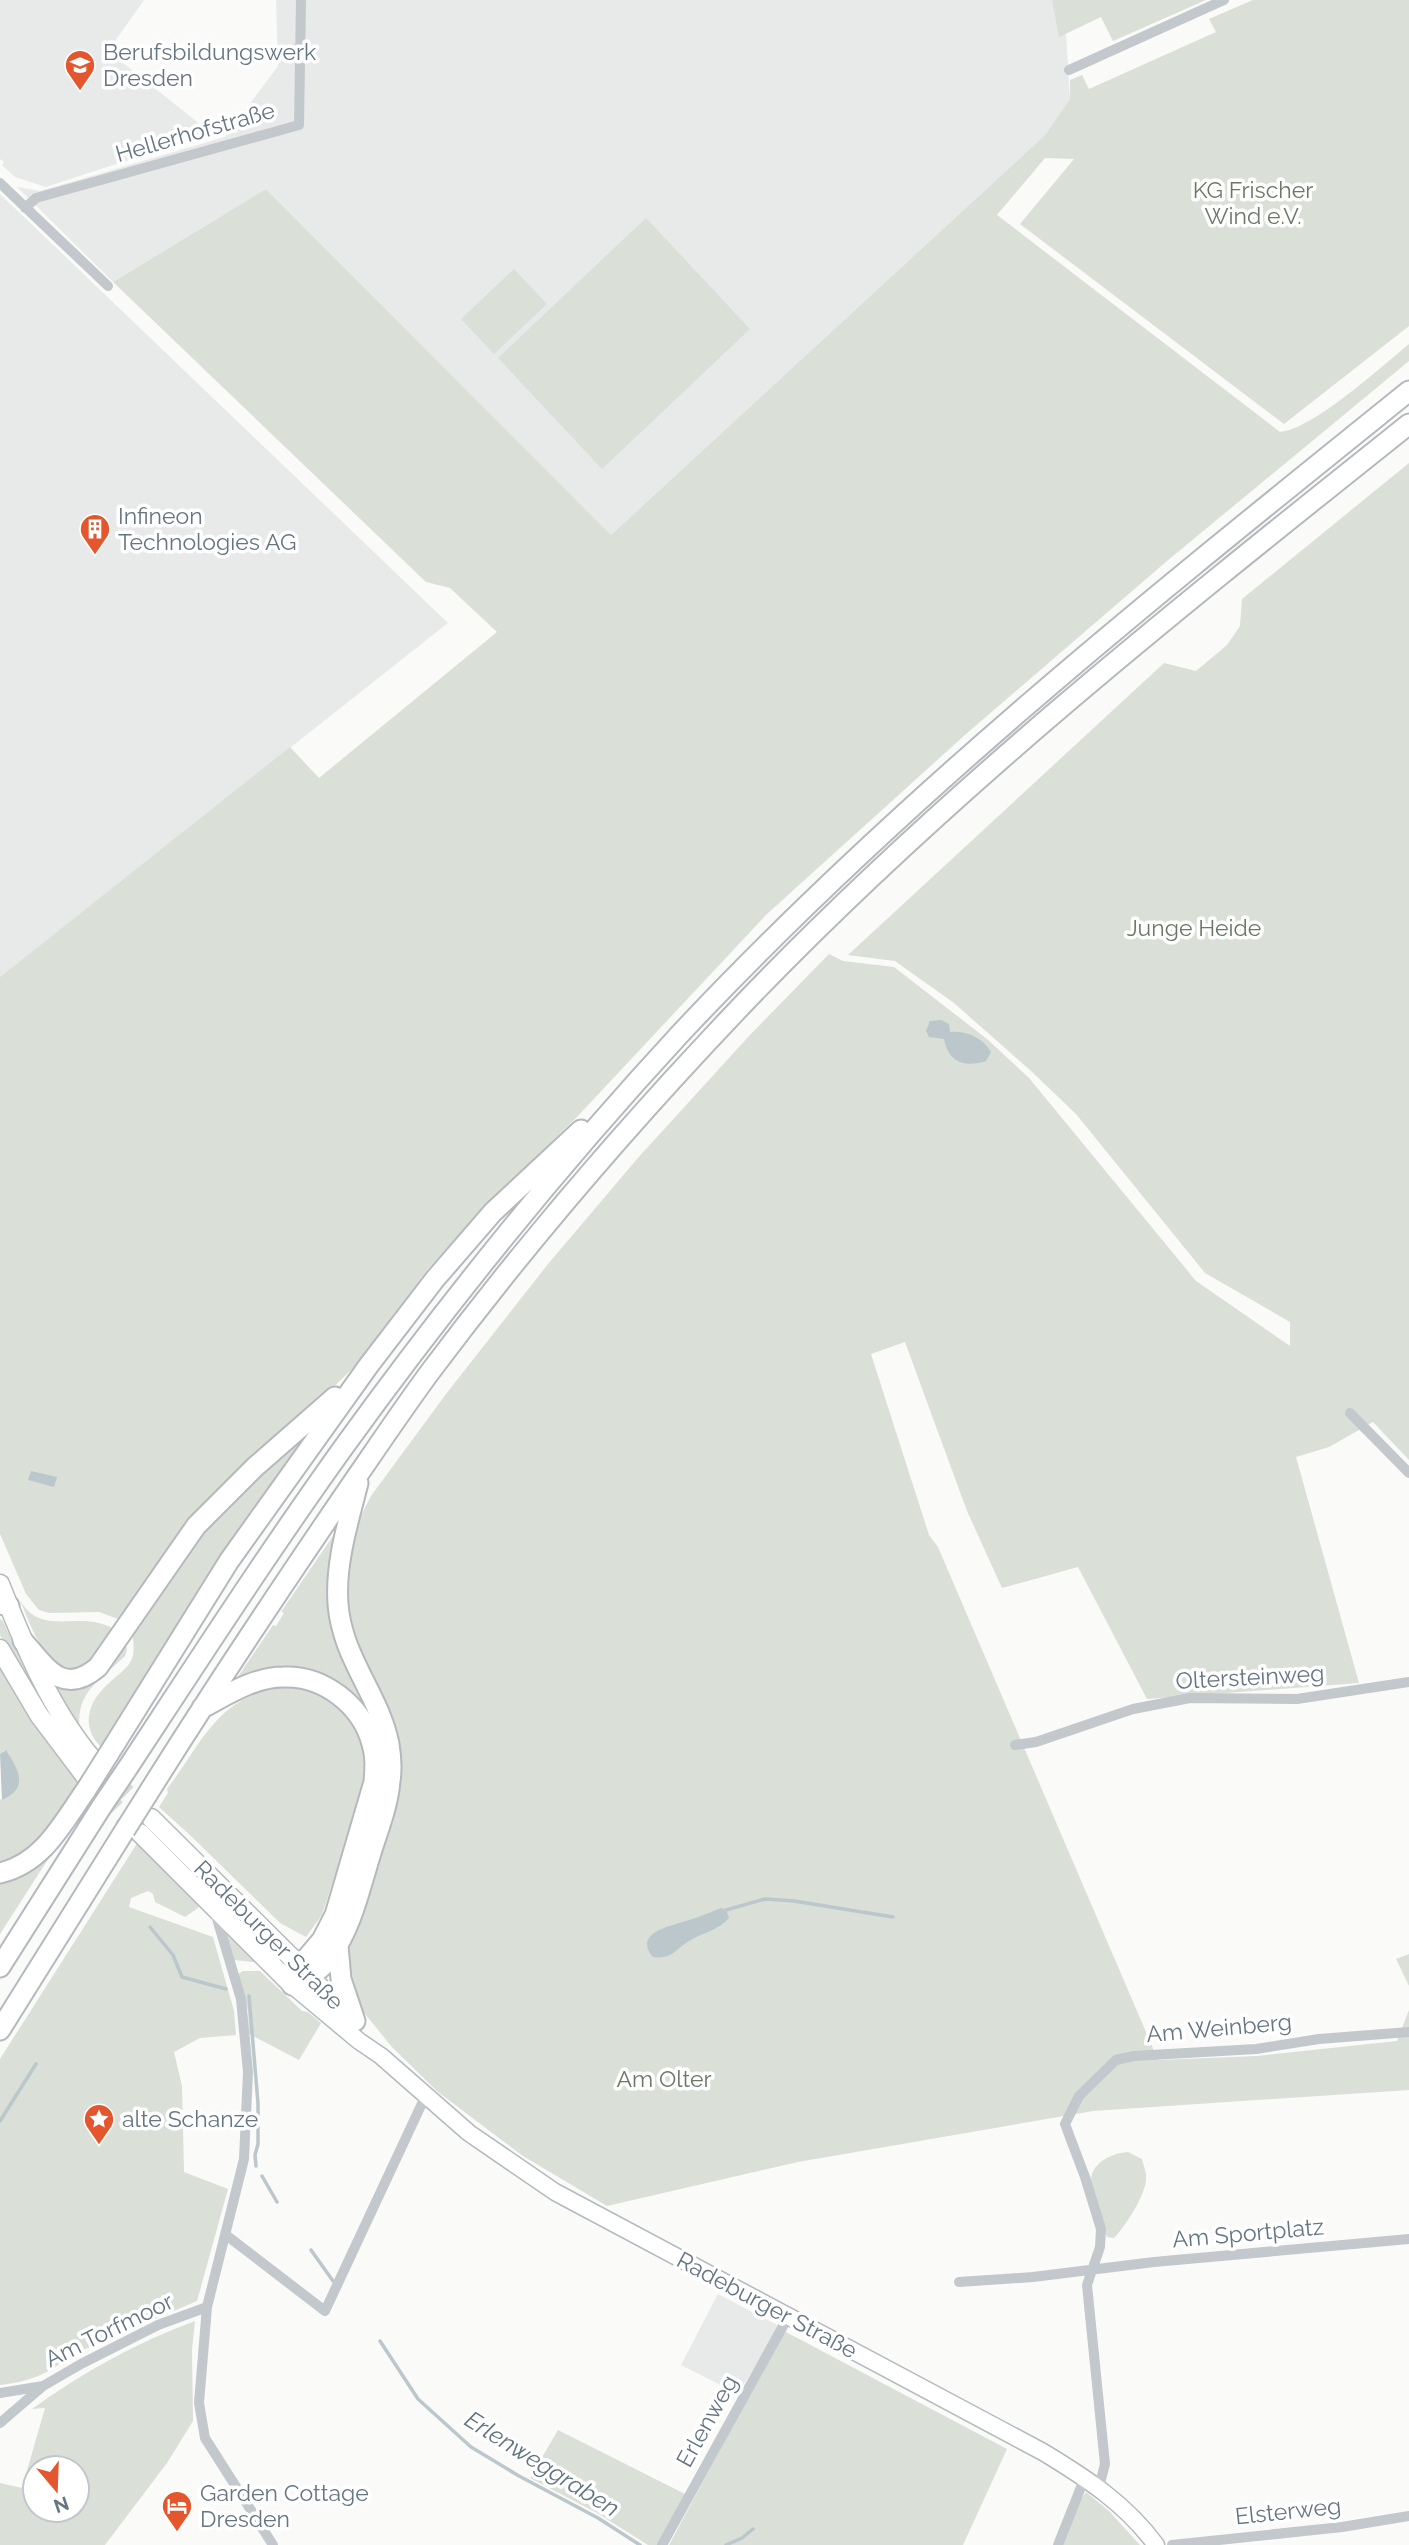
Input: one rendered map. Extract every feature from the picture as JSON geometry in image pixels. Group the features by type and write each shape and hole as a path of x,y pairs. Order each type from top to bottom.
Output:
{"highway":[{"path":"0,1967 102,1806 278,1541 395,1377 472,1276 608,1114 680,1034 827,885 954,767 1118,627 1409,391"},
{"path":"0,2030 133,1832 147,1795 201,1709 360,1472 429,1374 569,1198 697,1054 814,932 944,810 1085,686 1409,424"},
{"path":"0,1873 26,1864 50,1841 229,1561 369,1365 435,1279 486,1220 579,1131 608,1114"},
{"path":"23,1641 54,1675 64,1680 73,1681 90,1674 98,1667 196,1526 369,1365"},
{"path":"305,1971 325,1965 338,1945 357,1897 390,1783 391,1762 383,1724 355,1668 343,1636 338,1605 342,1546 360,1472"},
{"path":"201,1709 250,1683 282,1676 311,1680 340,1695 356,1712 367,1730 375,1763 368,1807 330,1927 305,1971 292,1985"},
{"path":"338,1945 341,1979 355,2021"}],"main road":[{"path":"0,1584 4,1605 46,1688 93,1771"},
{"path":"0,1648 38,1715 93,1771"},
{"name":"Radeburger Straße","path":"151,1818 355,2021 382,2056 425,2097 469,2133 555,2192 1085,2477 1139,2522 1156,2545"},
{"name":"Radeburger Straße","path":"133,1832 214,1906 292,1985 359,2041 382,2056"}],"street":[{"name":"Hellerhofstraße","path":"25,208 36,198 299,125 300,0"},
{"path":"1069,69 1224,0"},
{"path":"1092,45 1097,57"},
{"path":"0,183 108,286"},
{"path":"1350,1413 1409,1473"},
{"name":"Oltersteinweg","path":"1015,1745 1036,1742 1133,1709 1190,1698 1297,1699 1409,1682"},
{"path":"214,1906 243,2012 248,2072 244,2158 207,2307 199,2403 205,2438 273,2545"},
{"name":"Am Weinberg","path":"1090,2270 1100,2247 1101,2229 1065,2124 1079,2096 1116,2060 1152,2054 1256,2049 1319,2039 1409,2032"},
{"path":"226,2235 325,2311 425,2097"},
{"name":"Am Sportplatz","path":"960,2282 1409,2239"},
{"path":"1090,2270 1087,2285 1105,2464 1099,2487"},
{"name":"Am Torfmoor","path":"0,2423 43,2386 81,2364 158,2325 207,2307"},
{"name":"Erlenweg","path":"662,2545 788,2317"},
{"path":"0,2393 43,2386"},
{"path":"1058,2545 1085,2477"},
{"name":"Elsterweg","path":"1172,2545 1342,2527 1409,2516"}],"shaded area":[{"name":"Berufsbildungswerk Dresden","path":"0,0 144,0 108,51 211,133 46,187 15,177 2,165 4,162 0,159"},
{"path":"276,0 1064,0 1070,99 1045,135 611,535 266,189 113,282 17,187 40,191 225,137 278,66"},
{"path":"0,194 448,623 0,977"},
{"path":"941,1020 949,1024 950,1032 968,1034 979,1039 991,1052 986,1061 971,1064 959,1061 949,1053 944,1039 929,1037 926,1031 930,1021"},
{"path":"31,1471 57,1477 54,1487 28,1480"},
{"path":"6,1750 17,1771 19,1784 11,1795 2,1800 0,1754"},
{"path":"721,1908 726,1910 729,1918 720,1926 689,1941 669,1955 653,1957 647,1942 657,1931"},
{"path":"718,2294 779,2326 738,2394 681,2365"}],"green space":[{"path":"1052,0 1206,0 1113,41 1101,17 1059,37"},
{"name":"KG Frischer Wind e.V.","path":"1253,0 1409,0 1409,326 1284,424 1020,224 1074,159 1045,158 997,215 1280,432 1294,428 1328,409 1409,344 1409,361 1167,561 966,734 767,914 575,1119 486,1205 427,1270 355,1366 307,1413 121,1620 99,1612 49,1613 39,1610 26,1594 0,1534 0,977 290,747 319,778 497,632 450,588 426,582 113,282 266,189 611,535 1045,135 1070,99 1070,80 1082,75 1089,89 1216,32 1209,19"},
{"path":"646,218 750,329 602,469 498,358"},
{"path":"514,269 547,304 494,354 461,319"},
{"path":"1409,463 1409,1460 1373,1422 1329,1447 1296,1457 1359,1683 1147,1699 1078,1567 1002,1588 967,1511 905,1342 871,1354 929,1535 938,1547 1158,2060 1257,2056 1397,2041 1409,2010 1409,2090 1093,2111 798,2162 607,2206 523,2156 438,2092 392,2047 361,2009 350,1967 346,1966 346,1953 395,1792 353,1644 343,1591 356,1525 371,1496 446,1394 548,1264 637,1159 749,1036 829,954 843,961 894,967 987,1039 1029,1078 1196,1281 1290,1346 1290,1322 1205,1273 1076,1114 1030,1070 954,1003 895,961 848,955 1164,663 1196,671 1227,645 1240,626 1242,599"},
{"path":"308,1433 234,1538 103,1749 91,1733 91,1707 101,1691 131,1661 134,1649 131,1629 219,1507"},
{"path":"335,1533 338,1536 332,1561 365,1702 379,1736 346,1691 235,1681 273,1625 276,1626 284,1613 281,1612"},
{"path":"20,1600 29,1612 39,1618 102,1624 115,1630 88,1664 76,1671 64,1670 45,1652"},
{"path":"0,1619 3,1621 36,1695 0,1635"},
{"path":"124,1638 127,1649 125,1656 98,1680 85,1697 79,1719 80,1732 50,1678 59,1683"},
{"path":"0,1664 31,1720 80,1784 37,1848 0,1866 0,1799 2,1800 5,1750 0,1754"},
{"path":"284,1686 304,1690 336,1706 357,1733 365,1768 363,1788 322,1915 306,1937 280,1923 159,1807 168,1793 167,1789 214,1723 243,1700"},
{"path":"59,1842 0,1934 0,1879"},
{"path":"138,1842 200,1904 185,1917 155,1902 153,1894 148,1891 131,1898 129,1907 213,1937 234,2011 236,2035 200,2038 174,2052 182,2086 184,2172 228,2189 197,2301 69,2356 37,2377 0,2385 0,2059"},
{"path":"226,1929 261,1963 234,1960"},
{"path":"1409,1954 1409,1986 1396,1959"},
{"path":"243,1971 260,1971 302,2011 308,2012 321,2023 299,2060 249,2034 248,2011 238,1974"},
{"path":"1128,2152 1142,2159 1146,2183 1140,2200 1124,2226 1114,2238 1107,2237 1091,2179 1100,2163 1111,2156"},
{"path":"195,2321 192,2350 193,2421 167,2463 105,2545 0,2545 0,2483 21,2488 21,2524 91,2524 91,2454 32,2454 45,2408 32,2409 110,2359"},
{"path":"784,2331 1007,2449 963,2545 669,2545"},
{"path":"558,2430 685,2494 658,2545 648,2545 597,2513 530,2478"},
{"path":"1086,2492 1109,2511 1140,2545 1062,2545 1074,2510"}],"waterway":[{"path":"726,1910 765,1899 893,1917"},
{"name":"Erlenweggraben","path":"150,1927 173,1955 182,1977 226,1989"},
{"name":"Erlenweggraben","path":"249,1996 258,2103 256,2166"},
{"path":"0,2121 36,2064"},
{"name":"Erlenweggraben","path":"262,2176 277,2202"},
{"name":"Erlenweggraben","path":"311,2250 333,2281"},
{"name":"Erlenweggraben","path":"380,2341 418,2399 471,2447 598,2518 640,2545"},
{"path":"726,2545 742,2538 753,2529"}],"tunnel":[{"path":"95,1762 149,1815"},
{"path":"85,1776 138,1831"}],"place":[{"name":"Berufsbildungswerk Dresden","path":"80,92"},
{"name":"Infineon Technologies AG","path":"95,556"},
{"name":"alte Schanze","path":"99,2146"},
{"name":"Garden Cottage Dresden","path":"177,2533"}],"park label":[{"name":"Junge Heide","path":"1194,928"},
{"name":"Am Olter","path":"664,2079"}]}
